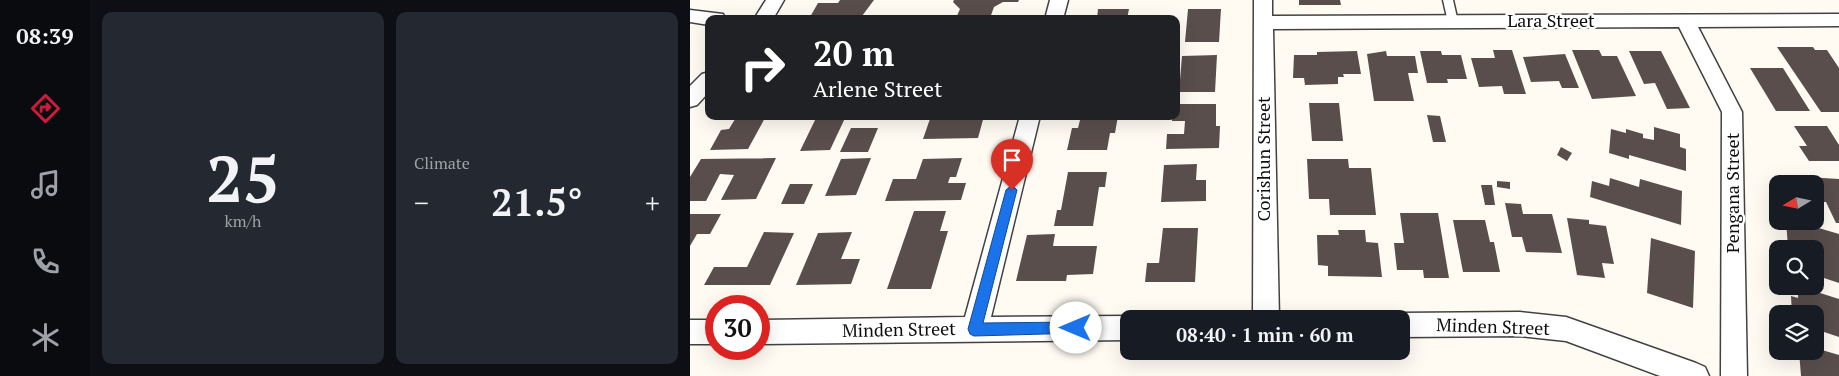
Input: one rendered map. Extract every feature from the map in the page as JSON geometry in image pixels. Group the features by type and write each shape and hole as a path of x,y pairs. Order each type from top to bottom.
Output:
{"street":[{"path":"766,15 775,0"},
{"path":"1055,15 1059,0"},
{"name":"Corishun Street","path":"1263,0 1266,310"},
{"path":"690,16 705,18"},
{"name":"Lara Street","path":"1263,23 1839,20"},
{"name":"Pengana Street","path":"1685,21 1732,112 1734,376"},
{"path":"690,99 705,83"},
{"path":"974,329 994,264 1029,120"},
{"name":"Minden Street","path":"1410,325 1520,324 1566,329 1696,376"},
{"name":"Minden Street","path":"770,332 1120,328"},
{"path":"690,332 705,332"}],"lane":[{"path":"1448,0 1453,22"}],"building":[{"path":"840,0 874,0 863,15 811,15 818,3 838,3"},
{"path":"954,0 1019,0 1018,2 1003,2 994,7 991,15 957,15 960,9 953,2"},
{"path":"1299,0 1340,0 1341,5 1299,5"},
{"path":"1098,9 1129,9 1128,15 1097,15"},
{"path":"1188,9 1221,9 1219,42 1185,42"},
{"path":"1777,47 1813,47 1815,50 1827,50 1839,68 1839,112 1821,112"},
{"path":"1493,50 1512,50 1526,94 1504,94 1502,86 1479,87 1471,58 1495,58"},
{"path":"1572,50 1599,50 1602,56 1617,56 1636,96 1592,99"},
{"path":"1357,51 1361,74 1343,74 1344,77 1338,77 1338,84 1305,85 1304,78 1293,78 1294,55 1317,55 1317,52"},
{"path":"1386,51 1387,56 1415,56 1418,73 1408,73 1414,101 1374,101 1367,54"},
{"path":"1420,51 1441,51 1442,55 1461,55 1467,79 1447,79 1448,83 1427,83"},
{"path":"1629,51 1661,51 1690,108 1667,109 1655,83 1644,84"},
{"path":"1565,54 1579,88 1562,88 1559,81 1531,82 1523,57"},
{"path":"1217,55 1215,92 1180,92 1182,56"},
{"path":"1750,68 1783,68 1810,111 1776,111"},
{"path":"1309,103 1339,103 1343,141 1312,141"},
{"path":"1180,104 1216,104 1216,126 1220,126 1219,148 1166,149 1167,134 1184,134 1185,121 1172,121 1180,120"},
{"path":"1427,115 1440,116 1446,142 1433,142"},
{"path":"735,120 764,120 748,149 710,150 721,130 729,129"},
{"path":"815,120 844,120 830,150 800,151"},
{"path":"930,120 983,120 978,138 923,139"},
{"path":"1080,120 1117,120 1115,133 1110,133 1107,150 1067,150 1072,128 1078,128"},
{"path":"1794,126 1827,126 1839,145 1839,161 1809,161 1799,146 1807,146"},
{"path":"1654,127 1680,134 1680,147 1686,149 1686,171 1629,155 1629,159 1609,153 1611,129 1626,133 1626,129 1643,134 1643,138 1654,140"},
{"path":"851,128 878,128 868,152 840,152"},
{"path":"1561,147 1572,153 1567,161 1557,155"},
{"path":"776,158 756,199 721,200 734,175 720,174 706,201 690,201 690,177 701,159"},
{"path":"871,158 856,195 825,196 841,159"},
{"path":"962,158 956,177 950,177 948,183 966,183 961,200 885,201 893,179 916,179 923,159"},
{"path":"1307,159 1348,159 1349,168 1371,168 1376,215 1330,215 1329,199 1309,199"},
{"path":"1197,164 1196,180 1206,180 1206,201 1161,202 1164,165"},
{"path":"1068,172 1107,172 1105,187 1099,187 1093,226 1054,226 1057,210 1061,210"},
{"path":"1610,178 1639,187 1640,179 1682,191 1681,225 1590,197 1592,181 1609,186"},
{"path":"1824,178 1839,179 1839,223 1836,223 1826,202 1824,202"},
{"path":"1497,181 1510,182 1510,189 1497,187"},
{"path":"790,184 813,184 804,204 781,204"},
{"path":"1481,185 1492,185 1495,205 1485,205"},
{"path":"1505,203 1521,204 1523,214 1552,214 1562,253 1526,252 1522,237 1512,237"},
{"path":"914,211 946,211 940,231 948,231 931,289 887,289"},
{"path":"1400,213 1438,213 1449,278 1424,278 1423,270 1397,270 1394,243 1404,243"},
{"path":"690,214 721,214 710,234 697,234 690,246"},
{"path":"1567,218 1589,220 1589,224 1606,226 1614,264 1602,263 1605,278 1577,275"},
{"path":"1453,220 1485,220 1490,242 1494,242 1500,272 1463,272"},
{"path":"1163,228 1198,228 1195,282 1145,282 1147,263 1159,263"},
{"path":"1338,230 1365,230 1366,242 1378,243 1382,277 1328,276 1328,266 1318,265 1317,235 1339,235"},
{"path":"1787,230 1824,230 1839,234 1839,283 1824,278 1824,240 1787,240"},
{"path":"764,232 794,233 770,285 704,285 714,267 747,267"},
{"path":"852,232 841,259 860,259 851,284 796,285 818,233"},
{"path":"1055,234 1053,246 1097,246 1093,274 1067,275 1066,281 1016,281 1027,235"},
{"path":"1651,238 1695,251 1693,308 1647,293"},
{"path":"1824,294 1839,299 1839,337 1824,332 1824,305 1792,305 1791,296 1798,298 1798,295"},
{"path":"1824,351 1839,355 1839,376 1801,376 1800,360 1824,360"}],"route":[{"path":"1012,190 994,264 974,329 1076,328"}]}
